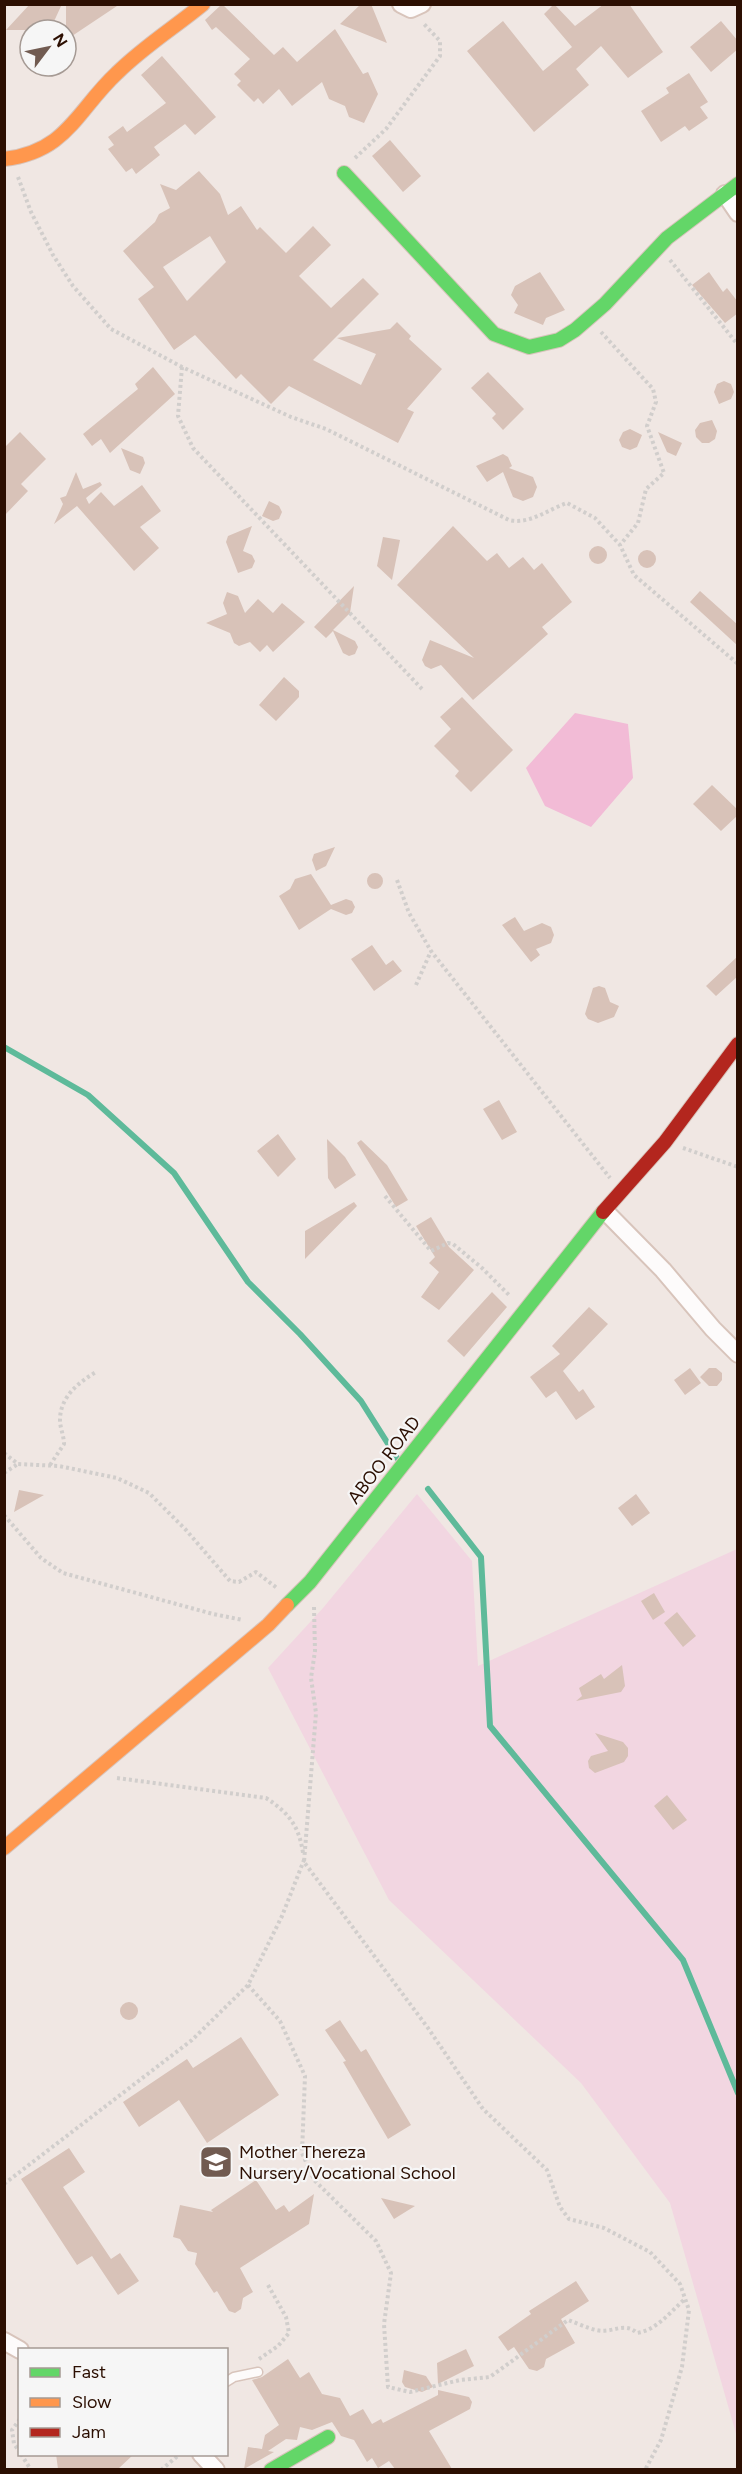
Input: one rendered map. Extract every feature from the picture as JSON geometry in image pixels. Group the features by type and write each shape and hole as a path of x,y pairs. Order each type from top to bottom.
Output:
{"street":[{"path":"8,159 54,141 75,124 116,73 200,5"},
{"path":"344,173 494,334 521,347 540,347 564,338 589,320 660,244 731,189 738,213"},
{"name":"ABOO ROAD","path":"4,1848 268,1625 310,1582 523,1313 576,1242 606,1212 665,1142 738,1044"},
{"path":"606,1212 663,1270 713,1329 738,1354"},
{"path":"4,2341 18,2349"},
{"path":"271,2469 328,2437"},
{"path":"203,2456 216,2469"}],"lane":[{"path":"230,2380 258,2372"}],"path":[{"path":"344,173 350,163 386,129 440,56 440,41 411,6"},
{"path":"8,159 53,255 92,310 111,329 182,367 291,417 326,429 510,520 518,522 533,518 567,503 595,518 620,545 634,576 738,664"},
{"path":"660,244 678,272 738,345"},
{"path":"589,320 653,389 656,402 647,426 664,473 646,489 638,523 620,545"},
{"path":"182,367 178,416 193,448 422,689"},
{"path":"397,880 409,913 431,951 620,1194"},
{"path":"416,985 431,951"},
{"path":"665,1142 738,1167"},
{"path":"385,1196 431,1251 448,1242 453,1244 498,1283 523,1313"},
{"path":"50,1466 64,1444 60,1418 67,1397 78,1383 96,1372"},
{"path":"4,1454 18,1464 50,1466 117,1478 149,1493 186,1530 230,1581 239,1582 256,1572 293,1600"},
{"path":"4,1473 18,1464"},
{"path":"4,1515 41,1558 63,1573 213,1614 268,1625"},
{"path":"4,2184 192,2040 248,1985 304,1862 316,1713 311,1678 316,1618 310,1582"},
{"path":"93,1773 266,1798 276,1805 300,1831 304,1862 428,2028 483,2109 547,2170 560,2207 569,2219 604,2228 650,2252 680,2284 688,2310 682,2367 661,2440 645,2469"},
{"path":"248,1985 280,2021 305,2076 302,2153 314,2180 376,2241 392,2273 384,2324 388,2387 410,2392 460,2380 490,2377 568,2320 596,2330 610,2332 621,2326 631,2328 637,2333 646,2332 661,2322 685,2299"},
{"path":"230,2380 278,2346 289,2333 286,2317 268,2285"},
{"path":"18,2422 12,2430 14,2444 18,2450"},
{"path":"22,2456 31,2469"},
{"path":"161,2469 177,2456"}],"shaded area":[{"path":"575,713 628,724 633,778 591,827 545,806 526,768"},
{"path":"417,1494 472,1561 478,1666 737,1549 737,2437 670,2203 581,2083 389,1900 268,1668 323,1608"}],"building":[{"path":"30,4 62,4 56,18 18,18 18,30 6,30"},
{"path":"66,4 120,4 78,32 78,18 66,18"},
{"path":"222,4 274,55 283,47 297,62 335,29 363,74 368,72 378,94 364,123 349,117 345,106 329,99 322,82 292,106 279,89 263,104 258,98 254,102 237,85 241,81 234,74 250,59 216,27 212,30 205,20"},
{"path":"361,4 371,4 387,43 340,24"},
{"path":"554,4 575,26 604,4 629,4 663,52 628,78 601,46 576,69 589,85 534,132 467,51 503,21 543,71 572,47 544,14"},
{"path":"721,21 738,41 738,49 711,72 690,47"},
{"path":"162,56 216,117 195,135 185,124 154,147 160,155 136,174 132,168 126,172 108,149 114,145 108,137 123,126 127,132 166,103 141,75"},
{"path":"689,73 708,102 700,107 708,118 689,131 685,126 661,142 641,111 669,93 666,88"},
{"path":"390,140 421,176 403,192 372,156"},
{"path":"199,171 220,194 228,215 241,206 257,230 260,227 286,253 313,226 331,245 299,276 331,308 363,278 379,294 313,360 361,385 376,354 337,338 390,329 397,322 411,336 409,339 442,369 407,409 414,412 398,443 289,386 271,404 241,374 236,379 195,335 174,350 138,299 154,287 123,251 155,222 159,214 170,208 160,184 176,190","holes":["210,236 226,262 187,301 163,267"]},
{"path":"540,272 565,310 546,318 543,325 514,313 518,305 511,295 515,286"},
{"path":"709,272 723,292 727,288 738,302 738,313 725,323 692,285"},
{"path":"153,367 175,394 110,453 101,439 92,446 83,434 138,389 135,384"},
{"path":"488,372 524,409 503,430 492,418 496,414 471,388"},
{"path":"724,381 731,384 734,392 731,399 719,404 714,392 717,384"},
{"path":"712,420 717,431 715,439 709,443 702,443 696,437 695,430 700,423"},
{"path":"630,429 642,435 637,447 630,450 622,447 619,440 623,432"},
{"path":"20,432 46,459 21,484 28,491 4,516 4,448"},
{"path":"658,432 682,443 676,456 667,452"},
{"path":"121,448 143,457 145,463 140,474 130,470"},
{"path":"503,454 508,457 512,466 509,468 533,477 537,487 533,497 523,501 513,497 503,472 487,482 476,466"},
{"path":"76,472 83,489 100,482 102,485 86,498 89,504 101,492 114,506 142,485 161,511 140,527 159,548 134,571 77,506 54,524 63,504 60,498 66,496"},
{"path":"269,501 279,506 282,512 279,519 273,521 262,516"},
{"path":"252,526 243,551 252,555 255,561 252,568 238,573 226,542 228,536"},
{"path":"453,526 487,561 497,553 509,568 523,557 534,570 542,563 572,602 542,627 548,634 473,700 441,665 431,669 425,666 422,660 430,640 474,658 397,585"},
{"path":"383,537 400,540 392,580 377,566"},
{"path":"598,546 604,549 607,555 604,561 598,564 592,561 589,555 592,549"},
{"path":"647,550 653,553 656,559 653,565 647,568 641,565 638,559 641,553"},
{"path":"354,586 350,613 333,630 355,641 358,647 355,654 349,656 343,653 333,631 326,638 314,627"},
{"path":"700,591 738,625 738,646 690,602"},
{"path":"227,592 238,596 245,613 258,599 273,613 282,603 305,622 273,652 267,645 260,652 250,642 239,646 234,643 230,633 206,623 227,614 223,603"},
{"path":"284,677 299,691 299,697 276,721 259,705"},
{"path":"462,697 513,750 471,792 455,776 459,771 434,746 451,729 440,717"},
{"path":"712,785 738,810 738,815 721,831 693,804"},
{"path":"335,847 326,866 316,871 312,860 314,854"},
{"path":"375,873 381,875 383,881 381,887 375,889 369,887 367,881 369,875"},
{"path":"311,874 331,905 346,899 352,901 355,907 352,913 346,915 331,909 299,930 279,896 290,889 295,879"},
{"path":"515,917 524,931 542,923 551,927 554,935 551,943 536,949 540,955 531,962 502,925"},
{"path":"372,945 386,965 393,960 402,971 374,991 351,959"},
{"path":"738,956 738,976 716,996 706,986"},
{"path":"599,986 605,988 610,1002 619,1006 614,1017 598,1023 588,1019 585,1014 593,988"},
{"path":"499,1100 517,1132 502,1140 483,1109"},
{"path":"278,1134 296,1159 278,1177 257,1151"},
{"path":"327,1139 345,1157 356,1175 335,1189 328,1178"},
{"path":"361,1140 387,1165 408,1200 396,1207 357,1143"},
{"path":"354,1202 357,1206 305,1259 305,1231"},
{"path":"431,1217 449,1247 474,1270 439,1310 421,1297 439,1272 429,1263 435,1257 416,1226"},
{"path":"492,1292 507,1307 464,1357 447,1341"},
{"path":"589,1307 608,1324 563,1371 579,1392 583,1389 595,1407 576,1420 556,1391 546,1398 530,1377 560,1354 552,1346"},
{"path":"690,1368 701,1383 685,1395 674,1380"},
{"path":"709,1368 716,1368 722,1373 722,1380 717,1386 709,1386 700,1377"},
{"path":"19,1490 44,1495 14,1512"},
{"path":"636,1494 650,1513 632,1526 618,1508"},
{"path":"654,1593 665,1612 653,1620 641,1601"},
{"path":"677,1612 696,1636 683,1647 664,1623"},
{"path":"622,1665 625,1686 621,1692 576,1701 582,1696 579,1688 601,1674 604,1679"},
{"path":"595,1733 623,1742 628,1748 628,1756 624,1762 595,1773 589,1768 588,1761 591,1756 608,1751"},
{"path":"667,1795 687,1820 673,1830 654,1806"},
{"path":"129,2002 135,2005 138,2011 135,2017 129,2020 123,2017 120,2011 123,2005"},
{"path":"340,2020 361,2052 366,2049 411,2125 388,2139 343,2062 346,2061 325,2030"},
{"path":"241,2037 279,2095 207,2143 179,2100 139,2127 123,2102 187,2059 193,2068"},
{"path":"69,2148 85,2172 63,2187 111,2259 120,2253 139,2281 118,2295 92,2256 77,2265 21,2179"},
{"path":"256,2180 276,2210 284,2205 289,2212 314,2194 309,2224 240,2268 253,2292 243,2298 241,2309 235,2313 229,2311 217,2291 214,2293 195,2264 197,2253 188,2251 180,2239 173,2237 180,2205 213,2212 211,2210"},
{"path":"381,2198 415,2206 394,2219"},
{"path":"576,2281 589,2301 561,2319 575,2343 546,2359 544,2367 537,2371 529,2369 514,2347 508,2351 498,2337 531,2314 529,2311"},
{"path":"466,2349 474,2366 438,2384 437,2363"},
{"path":"288,2359 300,2378 309,2372 322,2394 340,2398 350,2416 363,2409 372,2424 381,2419 383,2423 438,2395 438,2390 469,2397 472,2402 470,2409 429,2431 452,2469 395,2469 389,2461 378,2468 372,2458 367,2462 354,2440 341,2436 332,2422 312,2430 300,2427 297,2440 286,2439 268,2451 274,2452 244,2469 248,2447 262,2449 265,2435 279,2425 252,2380 262,2377"},
{"path":"404,2370 426,2376 433,2387 422,2392 405,2387 402,2382"},
{"path":"56,2456 132,2456 118,2469 58,2469"}],"waterway":[{"path":"4,1047 88,1095 174,1173 248,1282 300,1334 361,1401 397,1458"},
{"path":"428,1489 481,1557 490,1726 683,1960 738,2093"}],"traffic: fast":[{"path":"344,173 494,334 529,347 559,340 575,330 605,304 667,238 738,184"},
{"path":"287,1605 310,1582 603,1212"},
{"path":"271,2470 328,2437"}],"traffic: slow":[{"path":"4,159 25,155 43,148 57,138 127,64 203,4"},
{"path":"4,1848 268,1625 287,1605"}],"traffic: jam":[{"path":"603,1212 665,1142 738,1044"}],"place":[{"name":"Mother Thereza Nursery/Vocational School","path":"216,2162"}]}
